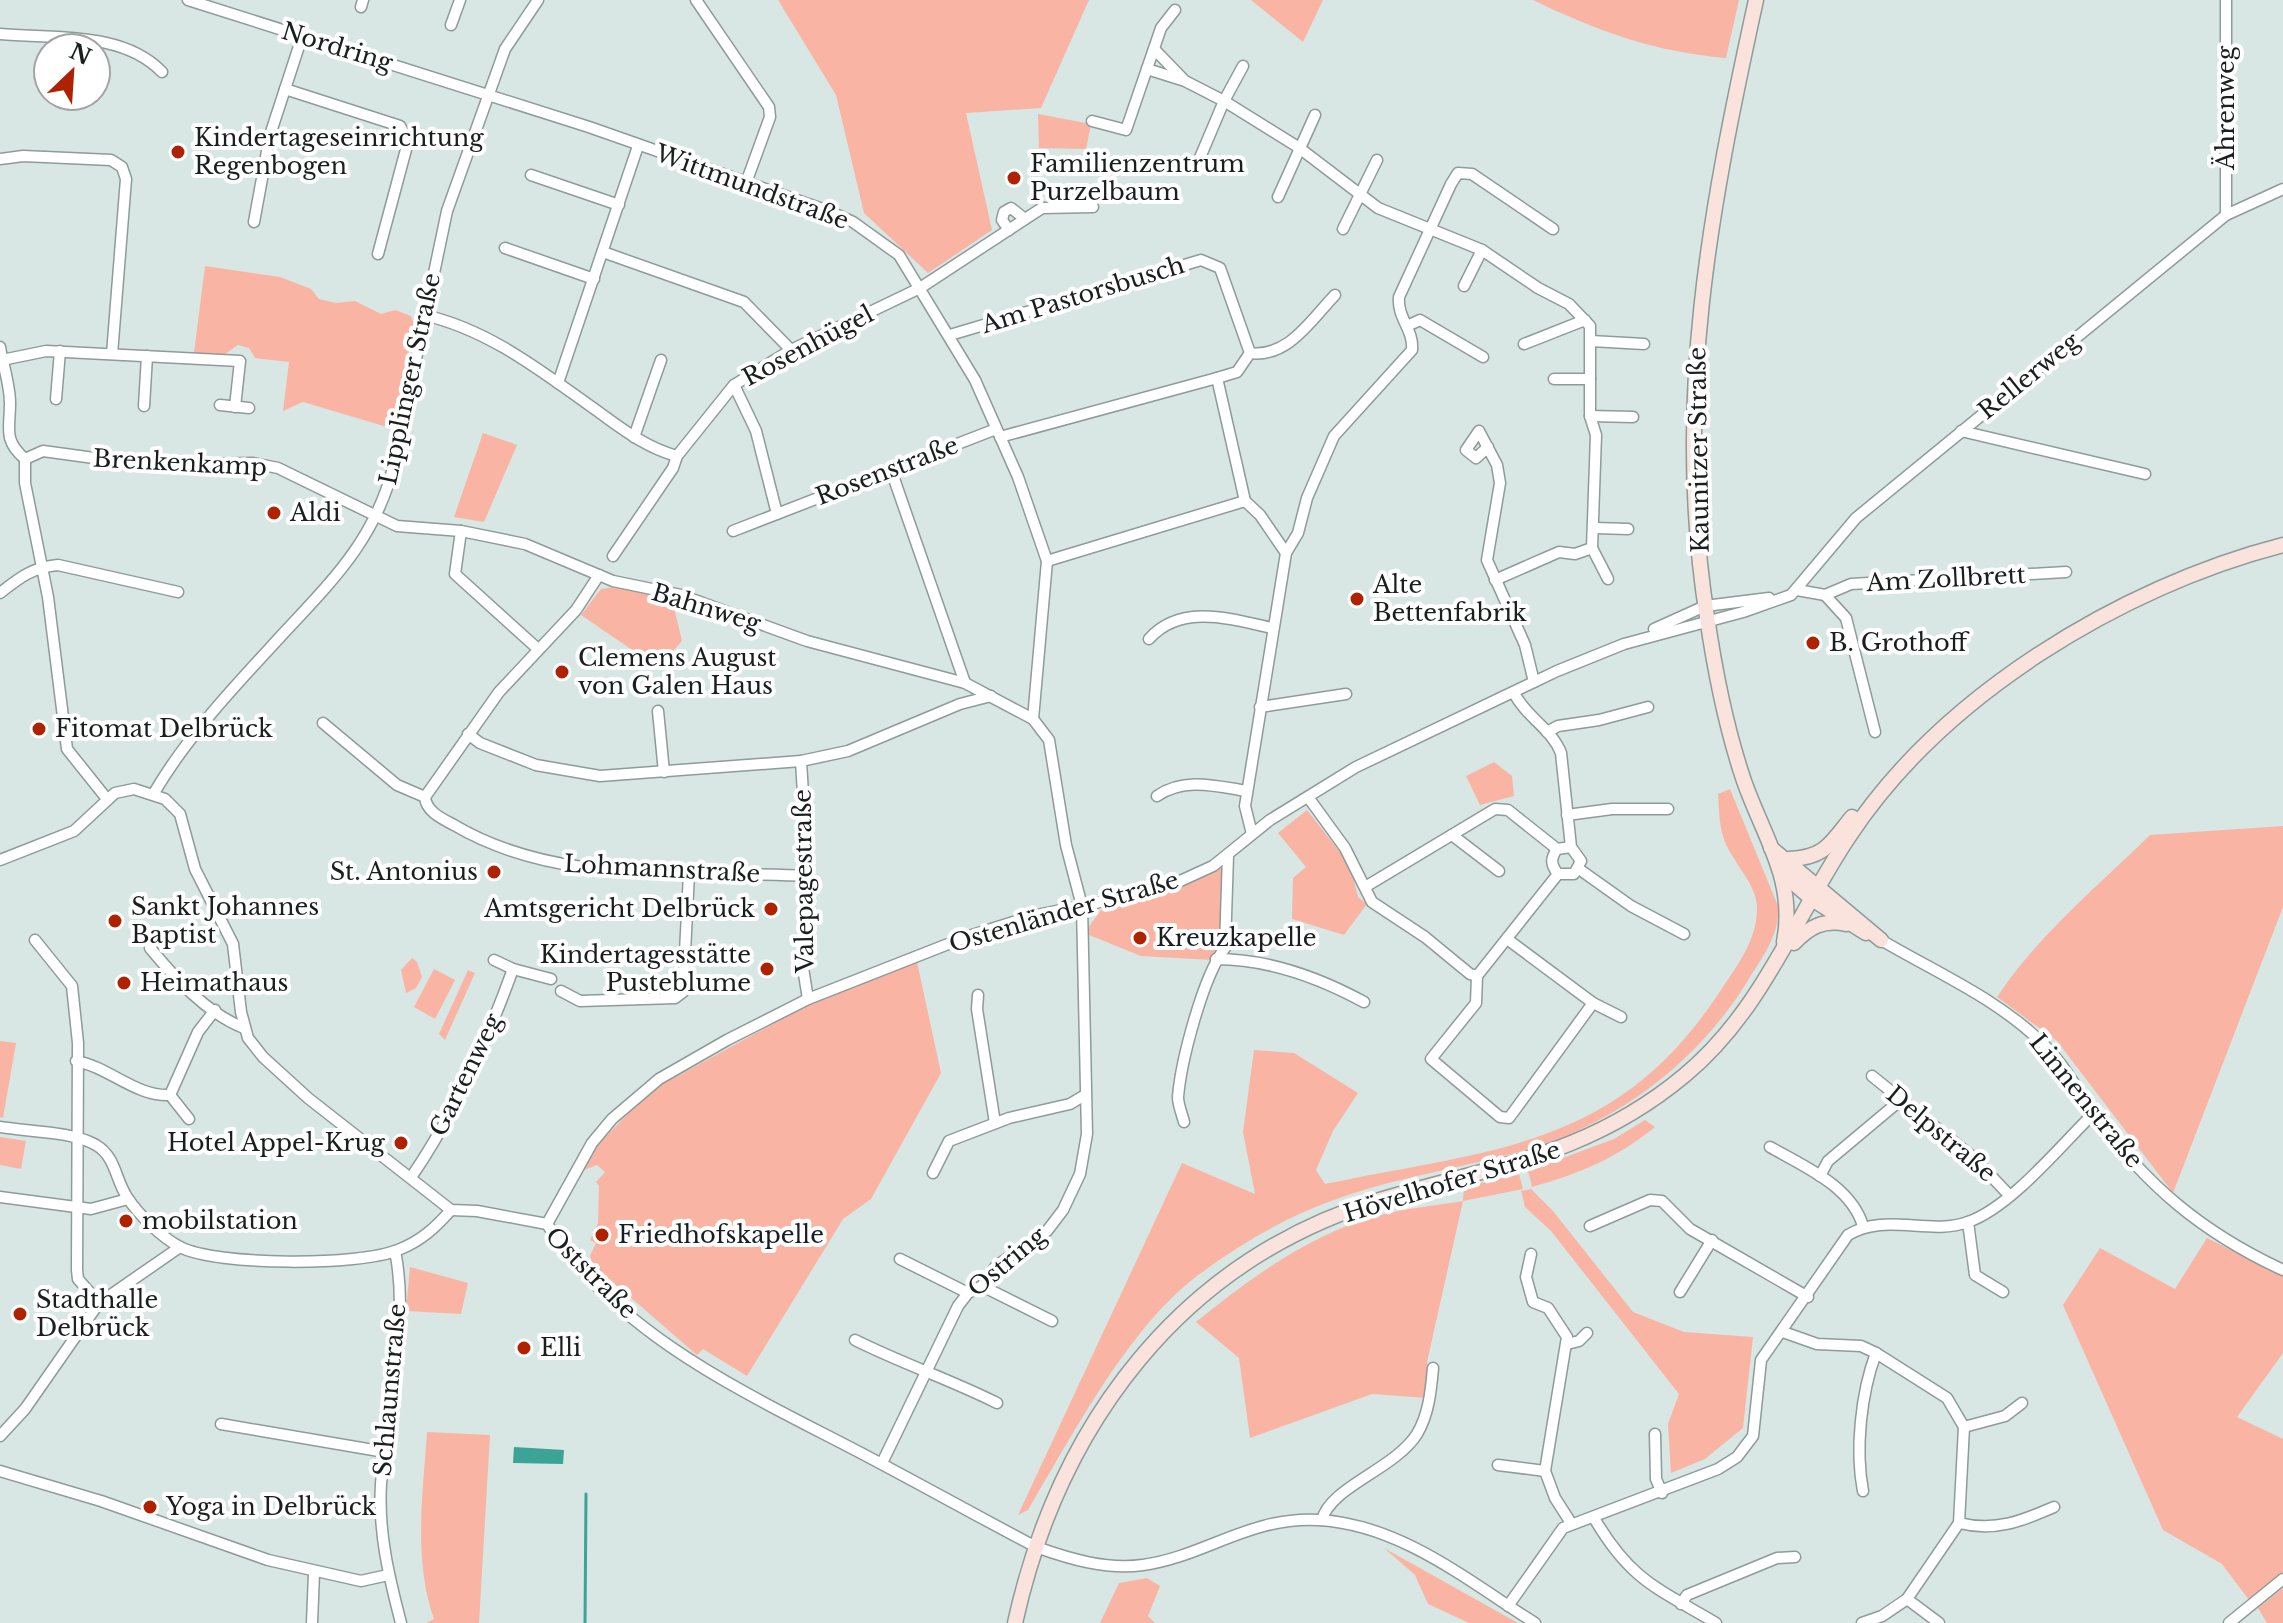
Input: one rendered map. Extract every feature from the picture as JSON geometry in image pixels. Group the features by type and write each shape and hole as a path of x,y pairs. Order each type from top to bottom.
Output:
{"main road":[{"name":"Kaunitzer Straße","path":"1756,0 1722,151 1706,247 1696,343 1695,491 1706,613 1727,721 1744,781 1771,847 1785,866"},
{"name":"Hövelhofer Straße","path":"1017,1620 1036,1547 1067,1474 1110,1394 1179,1314 1233,1273 1302,1231 1378,1201 1521,1164 1609,1128 1684,1076 1722,1042 1782,954 1815,893 1874,799 1913,755 2010,676 2075,633 2138,599 2186,578 2283,545"},
{"path":"1785,866 1812,859 1825,850 1857,811 1874,799"},
{"path":"1785,866 1851,926"},
{"path":"1782,954 1789,913 1785,866"},
{"path":"1815,893 1881,940"},
{"path":"1782,954 1808,929 1831,921 1851,926 1881,940"}],"street":[{"name":"Nordring","path":"188,0 485,95"},
{"path":"451,25 460,0"},
{"name":"Lipplinger Straße","path":"154,793 210,716 344,568 362,544 389,484 447,211 485,95 505,49 538,0"},
{"path":"696,0 769,107 770,117 746,183"},
{"name":"Ährenweg","path":"2226,0 2226,215"},
{"path":"1092,121 1126,130 1161,28 1175,10"},
{"path":"0,34 117,44 147,56 162,72"},
{"path":"254,222 270,135 302,37"},
{"path":"1154,49 1185,81"},
{"path":"1199,160 1243,66"},
{"path":"1147,69 1185,81 1224,101 1298,147 1378,208 1482,250 1538,288 1569,304 1585,320 1590,326 1590,416 1596,435 1592,548 1608,579"},
{"path":"285,89 400,126 406,132 408,142 378,254"},
{"name":"Wittmundstraße","path":"485,95 853,222 899,255 950,335 998,433 1047,561 1033,719"},
{"path":"1278,197 1315,115"},
{"path":"558,383 638,146"},
{"path":"0,159 23,156 111,160 122,167 126,179 112,354"},
{"path":"1343,229 1377,160"},
{"path":"1252,834 1245,806 1286,553 1298,533 1307,498 1334,436 1412,350 1413,338 1401,316 1399,297 1458,173 1472,174 1553,229"},
{"path":"531,175 619,205"},
{"name":"Rellerweg","path":"1797,590 1856,518 1961,431 2226,215 2283,189"},
{"path":"1009,230 1002,220 1004,212 1011,208 1018,210 1025,219 1042,208 1093,207"},
{"name":"Rosenhügel","path":"613,556 673,468 677,456 734,385 791,350 920,288 1025,219"},
{"path":"505,248 594,279"},
{"path":"1464,286 1482,250"},
{"path":"603,252 744,302 791,350"},
{"name":"Am Pastorsbusch","path":"950,335 1201,260 1220,268 1250,353"},
{"path":"1286,553 1260,515 1245,501 1217,378 1237,372 1250,353 1267,356 1286,346 1335,295"},
{"path":"424,315 456,322 508,349 634,437 677,456"},
{"path":"1407,326 1420,320 1433,324 1483,357"},
{"path":"1524,344 1585,320"},
{"path":"1591,341 1644,344"},
{"path":"0,347 10,402 5,443 25,459 25,483 41,567 67,749 107,799"},
{"path":"56,399 60,351"},
{"path":"2,360 60,351 240,361 235,407"},
{"path":"144,406 147,356"},
{"path":"634,437 661,360"},
{"name":"Rosenstraße","path":"733,531 891,470 998,433 1217,378"},
{"path":"1554,379 1590,379"},
{"path":"734,385 756,431 777,514"},
{"path":"220,405 249,408"},
{"path":"1590,416 1633,417"},
{"path":"1961,431 2145,474"},
{"path":"1488,447 1497,465 1500,483 1487,560 1525,645 1534,682"},
{"name":"Brenkenkamp","path":"25,459 43,451 145,465 253,463 301,477 374,517"},
{"path":"891,470 965,683"},
{"path":"1047,561 1245,501"},
{"name":"Bahnweg","path":"374,517 415,530 461,531 525,544 635,587 681,595 807,641 965,683 1033,719"},
{"path":"1595,528 1628,529"},
{"path":"461,531 455,574 538,649"},
{"path":"1495,580 1559,552 1575,554 1592,548"},
{"path":"0,593 41,567 58,565 178,592"},
{"name":"Am Zollbrett","path":"1797,590 1825,595 1851,584 2066,572"},
{"path":"425,797 468,734 538,649 576,610 599,575"},
{"path":"1706,613 1783,597 1797,590"},
{"path":"1825,595 1846,618 1875,732"},
{"name":"Ostenländer Straße","path":"547,1224 592,1143 633,1099 679,1066 808,999 980,932 1178,882 1228,855 1252,834 1356,767 1534,682 1706,613"},
{"path":"1149,639 1164,624 1192,617 1228,618 1272,628"},
{"path":"1514,693 1535,724 1556,740 1561,753 1571,847"},
{"path":"1260,707 1346,694"},
{"path":"468,734 480,743 552,769 600,776 664,772 801,761 848,751 991,696"},
{"path":"1547,732 1558,726 1648,707"},
{"path":"658,711 664,772"},
{"path":"1033,719 1049,740 1067,851 1082,906"},
{"name":"Lohmannstraße","path":"323,723 397,785 425,797 430,810 469,833 553,864 580,869 808,876"},
{"name":"Valepagestraße","path":"801,761 808,876 803,968 808,999"},
{"path":"1157,796 1170,787 1197,784 1247,791"},
{"path":"0,860 74,831 107,799 126,789 154,793 180,814 195,869 233,944 244,1028"},
{"path":"1308,797 1345,848 1372,902 1477,976"},
{"path":"1365,887 1490,811 1501,809 1557,849 1571,847 1579,853 1579,869 1574,874 1558,874 1551,866 1557,849"},
{"path":"1567,815 1612,809 1668,809"},
{"path":"1452,835 1499,871"},
{"path":"1184,1122 1178,1100 1199,1005 1216,959 1225,948 1228,855"},
{"path":"1579,869 1631,906 1684,934"},
{"path":"561,991 580,1001 675,998 683,992 689,873"},
{"path":"1558,874 1477,976 1476,1003 1431,1059 1500,1117 1509,1118 1593,1003"},
{"name":"Ostring","path":"882,1463 968,1293 982,1286 996,1266 1047,1231 1063,1210 1080,1174 1087,1134 1082,906"},
{"path":"1507,939 1593,1003 1621,1017"},
{"path":"35,940 72,986 76,1061 78,1279 99,1303"},
{"name":"Linnenstraße","path":"1881,940 2023,1024 2050,1050 2094,1113 2167,1199 2216,1235 2283,1270"},
{"path":"0,1127 76,1139 103,1149 113,1162 128,1199 148,1222 180,1247 234,1257 329,1261 395,1251 423,1238 451,1210 412,1176 288,1081 263,1057 244,1028 178,981 150,948"},
{"path":"1216,959 1284,967 1332,984 1364,1002"},
{"path":"494,960 513,969 551,979"},
{"name":"Gartenweg","path":"412,1176 430,1149 484,1042 513,969"},
{"path":"978,995 977,1009 995,1123"},
{"path":"170,1095 198,1032 215,1010"},
{"path":"76,1061 93,1064 157,1096 170,1095"},
{"name":"Delpstraße","path":"1872,1076 1974,1158 2009,1195"},
{"path":"170,1095 189,1119"},
{"path":"933,1173 949,1141 995,1123 1070,1104 1085,1095"},
{"path":"1820,1176 1828,1161 1902,1099"},
{"path":"1508,1606 1563,1528 1662,1493 1718,1469 1749,1445 1756,1423 1761,1360 1808,1297 1848,1235 1863,1226 1968,1222 2009,1195 2094,1113"},
{"path":"1770,1147 1820,1176 1856,1205 1863,1226"},
{"path":"0,1197 77,1209 91,1209 128,1199"},
{"path":"1590,1226 1650,1200 1662,1201 1674,1216 1765,1275 1808,1297"},
{"name":"Oststraße","path":"451,1210 477,1211 547,1224 560,1244 619,1305 697,1366 1036,1547 1079,1562 1144,1565 1257,1527 1322,1520 1369,1528 1416,1548 1535,1623"},
{"path":"1968,1222 1975,1275 2003,1292"},
{"path":"1680,1292 1712,1240"},
{"path":"0,1436 25,1409 99,1303 180,1247"},
{"name":"Schlaunstraße","path":"395,1251 399,1279 381,1517 388,1575 401,1623"},
{"path":"1531,1254 1526,1277 1533,1302 1548,1308 1566,1332 1567,1344 1560,1365 1545,1471 1555,1498 1571,1523"},
{"path":"900,1259 968,1293"},
{"path":"982,1286 1052,1321"},
{"path":"1783,1332 1817,1344 1861,1346 1876,1353 1947,1398 1964,1427 1959,1523 1907,1599 1883,1620 1862,1623"},
{"path":"1567,1344 1579,1341 1587,1333"},
{"path":"855,1340 918,1371 928,1371 997,1403"},
{"path":"1863,1491 1859,1471 1868,1375 1876,1353"},
{"path":"1322,1520 1332,1500 1399,1455 1417,1434 1426,1416 1433,1368"},
{"path":"1964,1427 2005,1416 2022,1403"},
{"path":"221,1424 385,1452"},
{"path":"1655,1434 1656,1479 1662,1493"},
{"path":"1498,1465 1545,1471"},
{"path":"0,1471 314,1573 361,1581 388,1575"},
{"path":"1959,1523 1979,1528 2013,1525 2054,1507"},
{"path":"1594,1518 1626,1566 1647,1585 1716,1623"},
{"path":"1681,1604 1687,1595 1777,1558 1795,1557"},
{"path":"312,1623 314,1573"},
{"path":"2229,1623 2283,1579"},
{"path":"1907,1599 1939,1623"}],"shaded area":[{"path":"778,0 1089,0 1041,108 966,113 992,230 928,273 864,213 836,95"},
{"path":"1251,0 1323,0 1303,42"},
{"path":"1533,0 1739,0 1726,58 1675,51 1627,38"},
{"path":"1038,114 1091,124 1086,149 1039,148"},
{"path":"205,266 280,277 311,289 319,299 336,303 355,301 381,314 395,310 411,316 414,324 409,333 410,346 394,429 303,402 283,411 289,362 255,358 249,348 238,345 225,354 194,353"},
{"path":"483,433 517,445 484,522 454,517"},
{"path":"614,587 672,599 682,641 661,664 641,656 581,615 601,589"},
{"path":"1494,762 1512,776 1514,796 1480,805 1466,776"},
{"path":"1730,789 1778,906 1778,917 1764,955 1727,1011 1704,1039 1652,1086 1592,1124 1526,1150 1389,1183 1325,1203 1249,1240 1214,1264 1172,1298 1125,1353 1028,1510 1018,1515 1182,1163 1255,1194 1243,1132 1254,1050 1294,1053 1358,1093 1333,1131 1316,1170 1325,1184 1496,1149 1546,1134 1593,1113 1637,1084 1679,1045 1719,993 1750,942 1756,918 1755,897 1726,845 1720,820 1718,794"},
{"path":"1307,810 1350,865 1358,897 1367,904 1344,935 1292,919 1293,878 1306,867 1278,833"},
{"path":"2283,826 2283,907 2173,1193 2057,1041 1997,997 2050,932 2150,835"},
{"path":"1226,866 1224,937 1212,960 1141,956 1084,933 1102,909 1170,890"},
{"path":"412,958 417,962 422,977 416,988 406,993 401,970"},
{"path":"917,962 941,1073 871,1199 843,1219 747,1376 703,1349 697,1355 593,1265 590,1256 596,1243 590,1240 598,1223 599,1186 596,1182 605,1172 597,1165 582,1171 600,1142 652,1090 802,1008"},
{"path":"434,969 455,980 435,1019 414,1007"},
{"path":"468,970 475,973 445,1040 439,1034"},
{"path":"0,1041 16,1043 3,1118 0,1117"},
{"path":"1645,1120 1655,1127 1626,1148 1582,1170 1532,1187 1528,1171 1614,1139"},
{"path":"0,1137 26,1141 21,1169 0,1165"},
{"path":"1519,1174 1523,1189 1463,1201 1464,1187"},
{"path":"1531,1189 1553,1211 1633,1312 1684,1332 1753,1337 1743,1428 1705,1459 1671,1473 1668,1424 1679,1394 1551,1231 1525,1207 1521,1191"},
{"path":"1463,1201 1427,1362 1427,1398 1372,1394 1250,1438 1239,1358 1196,1322 1259,1274 1328,1234 1388,1213"},
{"path":"2207,1238 2283,1276 2283,1353 2237,1417 2283,1439 2283,1572 2249,1600 2222,1564 2163,1530 2063,1305 2100,1248 2175,1289"},
{"path":"410,1267 468,1283 461,1314 406,1311"},
{"path":"427,1432 490,1435 479,1623 426,1623 434,1619 423,1573 422,1550"},
{"path":"514,1447 564,1450 563,1464 513,1463"},
{"path":"1384,1548 1518,1623 1469,1623 1428,1604 1415,1575"},
{"path":"1147,1578 1160,1586 1148,1616 1155,1623 1100,1623 1119,1583"},
{"path":"2283,1588 2283,1623 2267,1623 2258,1608"}],"waterway":[{"path":"585,1623 586,1494"}],"place":[{"name":"Kindertageseinrichtung Regenbogen","path":"178,152"},
{"name":"Familienzentrum Purzelbaum","path":"1014,178"},
{"name":"Aldi","path":"274,513"},
{"name":"Alte Bettenfabrik","path":"1357,599"},
{"name":"B. Grothoff","path":"1813,643"},
{"name":"Clemens August von Galen Haus","path":"562,672"},
{"name":"Fitomat Delbrück","path":"39,729"},
{"name":"St. Antonius","path":"494,872"},
{"name":"Amtsgericht Delbrück","path":"771,909"},
{"name":"Sankt Johannes Baptist","path":"115,921"},
{"name":"Kreuzkapelle","path":"1140,938"},
{"name":"Kindertagesstätte Pusteblume","path":"767,969"},
{"name":"Heimathaus","path":"124,983"},
{"name":"Hotel Appel-Krug","path":"401,1143"},
{"name":"mobilstation","path":"126,1221"},
{"name":"Friedhofskapelle","path":"602,1235"},
{"name":"Stadthalle Delbrück","path":"20,1314"},
{"name":"Elli","path":"524,1348"},
{"name":"Yoga in Delbrück","path":"150,1507"}]}
